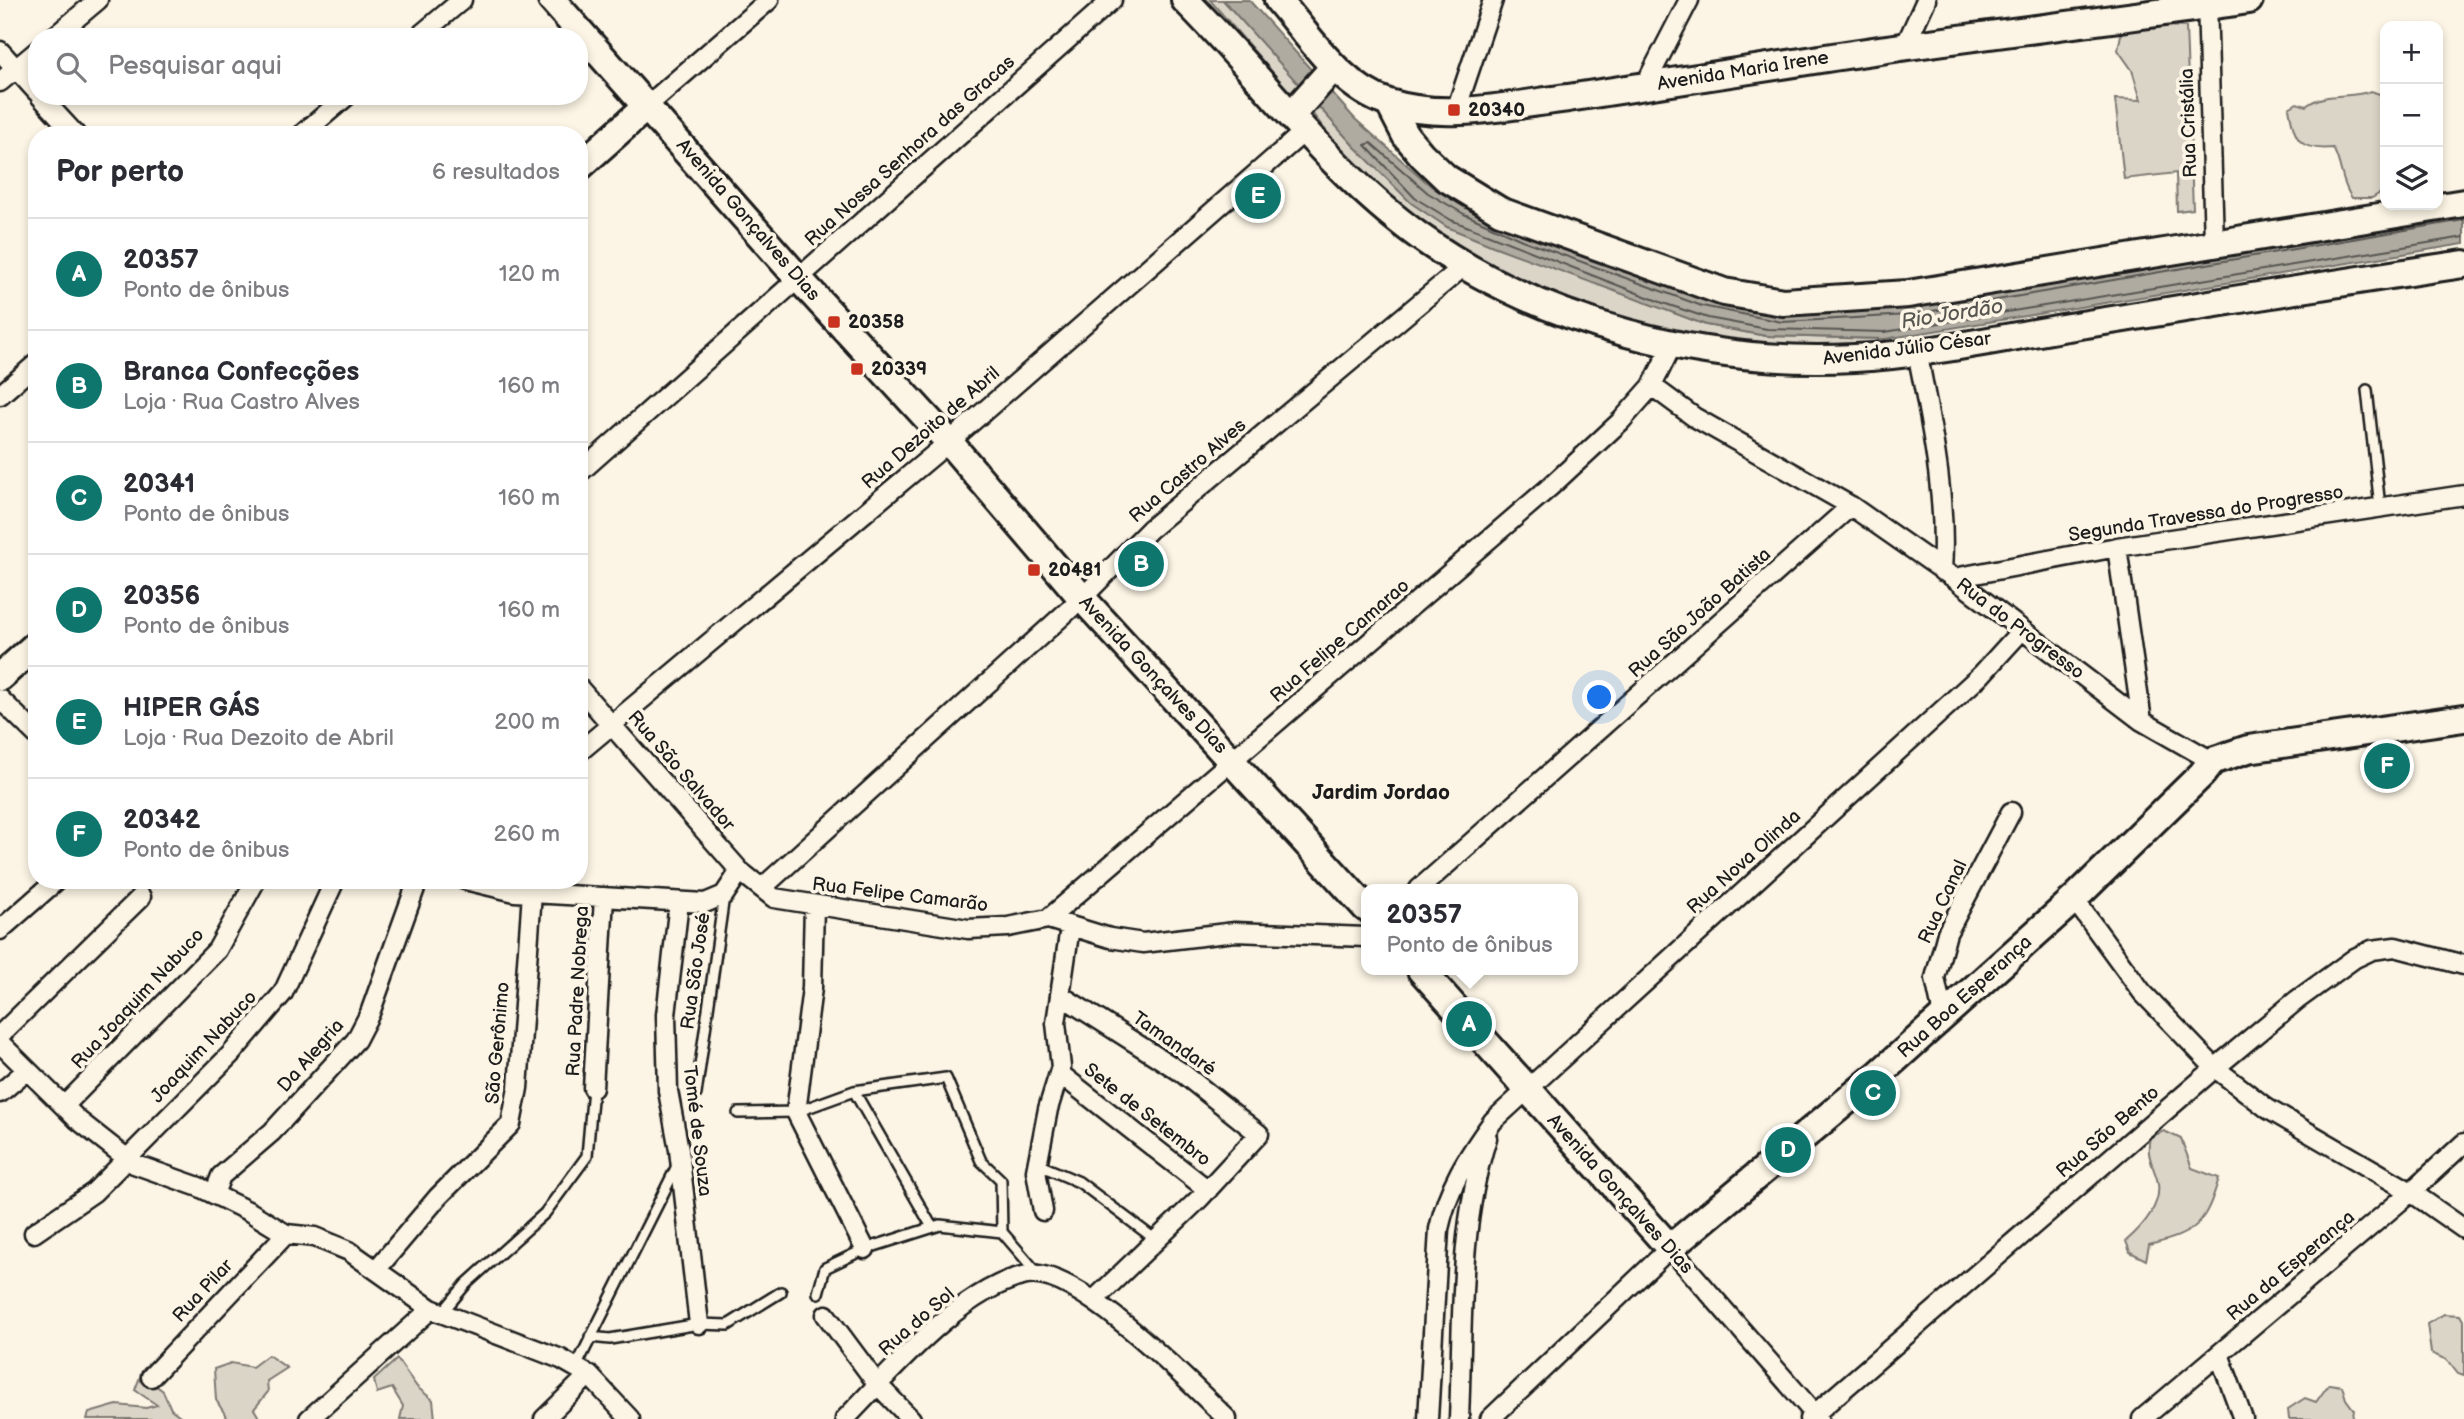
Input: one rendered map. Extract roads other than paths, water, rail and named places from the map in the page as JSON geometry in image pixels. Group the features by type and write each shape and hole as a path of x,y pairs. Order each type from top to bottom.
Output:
{"street":[{"path":"65,28 98,0"},
{"path":"429,28 462,0"},
{"name":"Avenida Gonçalves Dias","path":"552,0 577,28"},
{"path":"588,158 769,0"},
{"name":"Rua Nossa Senhora das Gracas","path":"588,464 1112,0"},
{"name":"Avenida Júlio César","path":"1185,0 1299,117 1333,160 1388,211 1464,266 1586,320 1720,354 1807,360 1916,351 2464,264"},
{"name":"Avenida Maria Irene","path":"1278,0 1331,71 1389,103 1422,109 1456,110 1644,87 1905,46 2207,3 2249,0"},
{"path":"1456,110 1493,0"},
{"path":"1644,87 1689,0"},
{"path":"1905,46 1926,0"},
{"name":"Rua Cristália","path":"2207,3 2214,244"},
{"name":"Avenida Gonçalves Dias","path":"588,40 799,279 949,442 1082,598 1361,902"},
{"path":"0,51 28,83"},
{"path":"0,82 28,58"},
{"path":"1299,117 1331,71"},
{"path":"1389,103 1406,136 1422,155 1446,178 1500,211 1672,275 1758,299 1815,303 1896,295 2464,203"},
{"path":"48,105 68,126"},
{"path":"312,126 336,105"},
{"name":"Rua Dezoito de Abril","path":"588,745 949,442 1299,117"},
{"name":"Rua Castro Alves","path":"751,880 1082,598 1150,529 1464,266"},
{"path":"1652,386 1673,344"},
{"path":"1916,351 1942,488 1948,575"},
{"path":"0,395 28,371"},
{"name":"Rua do Progresso","path":"1652,386 1736,442 1851,506 1948,575 2142,721 2212,761"},
{"name":"Rua Felipe Camarao","path":"1048,919 1234,762 1551,485 1621,421 1652,386"},
{"name":"Segunda Travessa do Progresso","path":"1948,575 2464,495"},
{"name":"Rua São João Batista","path":"1425,884 1851,506"},
{"path":"2117,547 2142,721"},
{"name":"Rua Nova Olinda","path":"1428,1419 1439,1229 1445,1200 1461,1165 1493,1121 1981,675 2021,631"},
{"path":"0,677 28,653"},
{"name":"Rua São Salvador","path":"588,698 751,880"},
{"path":"0,699 28,727"},
{"path":"2212,761 2273,745 2464,718"},
{"name":"Rua Boa Esperança","path":"1490,1419 1670,1248 1880,1073 2074,899 2202,774 2212,761"},
{"name":"Rua Canal","path":"1943,1015 1935,978 1947,933 2011,812"},
{"path":"513,889 532,893 705,903 751,880"},
{"name":"Rua Felipe Camarão","path":"751,880 774,898 968,929 1008,928 1048,919"},
{"path":"0,930 47,889"},
{"name":"Rua Joaquim Nabuco","path":"64,1106 217,950 251,889"},
{"name":"Joaquim Nabuco","path":"34,1233 94,1192 231,1054 283,993 331,889"},
{"name":"Da Alegria","path":"214,1194 220,1176 272,1132 356,1040 370,1013 415,889"},
{"name":"São Gerônimo","path":"376,1270 438,1198 511,1124 518,1088 532,893"},
{"path":"0,1035 141,897"},
{"name":"Rua Padre Nobrega","path":"593,1088 604,897"},
{"path":"2074,899 2142,992 2215,1068 2268,1110 2412,1192 2464,1229"},
{"name":"Tomé de Souza","path":"679,902 666,1015 668,1091 680,1159 699,1324"},
{"path":"814,905 812,988 796,1112 865,1249"},
{"path":"1048,919 1110,938 1143,943 1234,932 1361,937"},
{"path":"1043,1211 1037,1164 1048,1109 1062,1066 1056,1023 1070,927"},
{"name":"Rua São Bento","path":"1814,1417 2215,1068 2297,1000 2355,958 2372,950 2395,947 2464,965"},
{"name":"Avenida Gonçalves Dias","path":"1425,975 1670,1248 1814,1417"},
{"name":"Tamandaré","path":"1060,995 1181,1072 1259,1134 1208,1190"},
{"path":"0,1043 64,1106 134,1164 214,1194 286,1234 315,1237 349,1251 437,1311 582,1371 630,1419"},
{"path":"0,1093 27,1070"},
{"name":"Sete de Setembro","path":"1059,1073 1208,1190"},
{"name":"Rua Nova Olinda","path":"1459,1419 1467,1234 1472,1194 1493,1121"},
{"name":"Rua da Esperança","path":"2143,1419 2412,1192 2464,1143"},
{"path":"1094,1300 1208,1190"},
{"name":"Rua Pilar","path":"151,1377 286,1234"},
{"path":"1035,1276 1063,1282 1094,1300 1227,1419"},
{"name":"Rua do Sol","path":"845,1419 928,1335 989,1289 1035,1276"},
{"path":"309,1419 437,1311"},
{"path":"826,1315 878,1385 911,1419"},
{"path":"2219,1354 2243,1419"},
{"path":"544,1419 582,1371"}],"lane":[{"path":"2367,390 2380,507"},
{"name":"Rua São José","path":"696,1094 724,895"},
{"path":"738,1113 796,1112 854,1091 946,1078 981,1161 1001,1180 1002,1232 1035,1276"},
{"path":"437,1311 545,1213 587,1156 593,1088"},
{"path":"854,1091 932,1227"},
{"path":"582,1371 590,1336 680,1159"},
{"path":"1037,1164 1079,1182 1157,1241"},
{"path":"818,1293 825,1268 865,1249 940,1225 1002,1232"},
{"path":"590,1336 610,1339 699,1324 728,1325 781,1292"}],"water":[{"name":"Rio Jordão","path":"1223,0 1249,0 1355,119 1432,187 1467,208 1593,261 1704,299 1749,310 1783,315 1907,308 2464,213 2464,244 1885,339 1766,336 1706,325 1447,227 1411,203 1354,146"}],"place":[{"name":"20340","path":"1454,110"},
{"name":"HIPER GÁS","path":"1258,196"},
{"name":"20358","path":"834,322"},
{"name":"20339","path":"857,369"},
{"name":"Branca Confecções","path":"1141,564"},
{"name":"20481","path":"1034,570"},
{"name":"20342","path":"2387,766"},
{"name":"20357","path":"1469,1024"},
{"name":"20341","path":"1873,1093"},
{"name":"20356","path":"1788,1150"}],"district":[{"name":"Jardim Jordao","path":"1381,792"}]}
